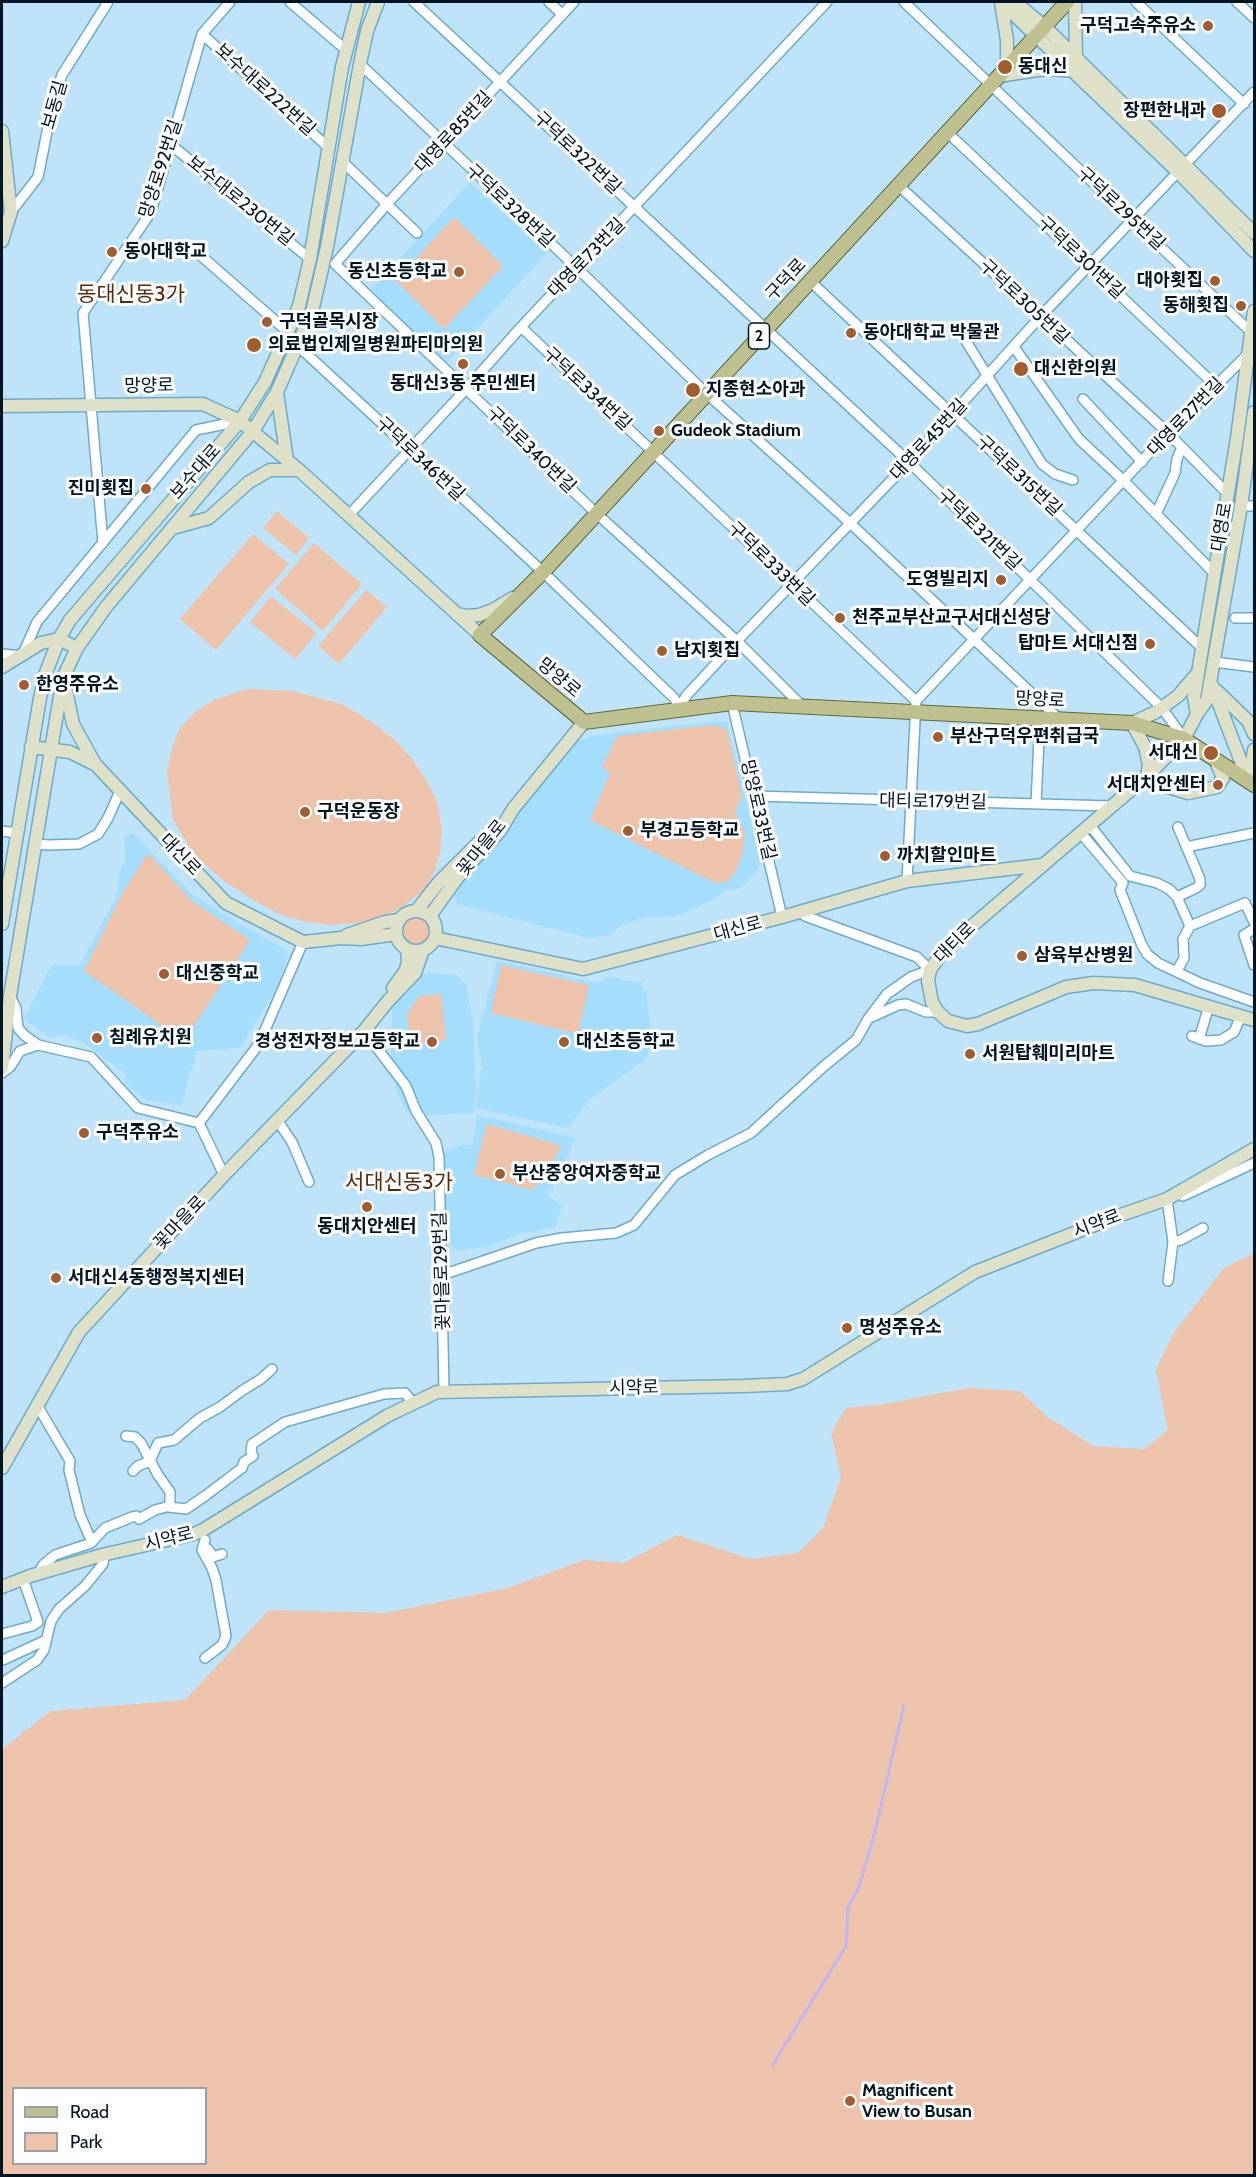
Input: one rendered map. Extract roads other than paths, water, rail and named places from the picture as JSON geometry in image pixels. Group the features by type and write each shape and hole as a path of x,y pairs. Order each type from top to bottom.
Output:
{"main road":[{"name":"보수대로","path":"2,924 45,675 59,639 69,620 240,421 265,382 299,306 310,259 346,50 359,2"},
{"name":"보수대로","path":"2,1068 10,996 63,678 77,648 106,607 253,431 277,392 312,312 329,263 327,247 360,64 367,31 378,2"},
{"path":"1001,2 1007,40 999,76 1052,69 1075,72"},
{"path":"1001,2 1076,58 1182,170 1254,251"},
{"path":"1015,2 1075,72 1254,233"},
{"name":"구덕로","path":"480,635 543,572 1068,2"},
{"path":"1075,2 1076,58"},
{"path":"2,131 11,212 2,241"},
{"path":"312,243 315,258 320,259 327,247"},
{"name":"대영로","path":"1197,714 1194,697 1228,494 1253,332 1254,311"},
{"path":"277,392 287,460"},
{"name":"망양로","path":"2,406 203,404 240,421 299,470 480,635 584,722 732,703 915,706 1059,720 1132,723 1184,739 1251,782"},
{"name":"대영로","path":"1184,739 1207,700 1254,412"},
{"path":"173,528 209,518 249,482 270,470 299,470"},
{"path":"457,614 472,616 486,613 522,593"},
{"path":"2,667 41,643 59,639 77,648"},
{"path":"1198,672 1187,688 1162,708 1132,723 1145,747 1149,765 1147,776 1168,787 1188,793 1217,787 1223,778 1215,759"},
{"path":"63,678 74,724 96,765"},
{"path":"1210,683 1221,698 1248,722 1254,734"},
{"path":"1210,683 1251,782"},
{"name":"꽃마을로","path":"430,916 458,877 500,831 513,809 584,722"},
{"name":"대티로","path":"938,1012 928,990 930,970 945,949 1147,776 1184,739"},
{"name":"대신로","path":"31,747 70,752 96,765 226,903 303,942"},
{"path":"1251,782 1254,750"},
{"name":"꽃마을로","path":"399,920 403,915 417,910 439,882 493,826 513,809"},
{"name":"대신로","path":"435,938 584,969 783,917 907,880 1042,865"},
{"path":"417,910 430,916 436,930 435,938"},
{"path":"341,938 385,922 399,920 396,933 401,945 415,951 423,950"},
{"path":"303,942 341,938 361,939 396,933"},
{"name":"꽃마을로","path":"2,1467 79,1332 224,1175 364,1031 415,973 423,950 435,938"},
{"name":"꽃마을로","path":"388,1001 393,988 406,970 407,949"},
{"path":"938,1012 954,1024 967,1026 978,1024 1066,987 1094,983 1135,985 1254,1020"},
{"name":"시약로","path":"2,1587 39,1573 104,1554 202,1536 387,1416 444,1390 787,1384 803,1379 975,1272 1115,1217 1168,1202 1254,1149"}],"street":[{"name":"보동길","path":"11,212 38,177 54,97 62,75 108,2"},
{"name":"망양로92번길","path":"91,405 83,313 151,212 202,34 230,2"},
{"path":"291,2 346,50"},
{"name":"구덕로322번길","path":"414,2 765,329"},
{"path":"549,2 562,14"},
{"name":"대영로85번길","path":"329,263 387,204 574,2"},
{"name":"대영로73번길","path":"348,516 521,327 827,2"},
{"name":"구덕로295번길","path":"904,2 999,76 1131,219 1253,332"},
{"path":"1136,2 1244,104"},
{"path":"1237,2 1254,18"},
{"name":"보수대로222번길","path":"202,34 328,147"},
{"name":"구덕로328번길","path":"360,64 706,393 850,523 1059,720"},
{"name":"대영로45번길","path":"680,708 686,696 737,641 909,462 1131,219 1182,170 1254,92"},
{"name":"구덕로301번길","path":"947,132 1215,385"},
{"name":"보수대로230번길","path":"171,144 310,259"},
{"path":"342,161 417,232"},
{"name":"구덕로305번길","path":"898,185 1168,433 1228,494"},
{"path":"199,254 288,332"},
{"name":"구덕로340번길","path":"329,263 467,388 596,513 737,641 801,705"},
{"name":"구덕로315번길","path":"810,281 1202,648"},
{"name":"구덕로334번길","path":"521,327 653,451"},
{"name":"구덕로321번길","path":"765,329 909,462 1162,708 1184,739"},
{"path":"961,333 1042,464 1055,474 1073,480"},
{"name":"구덕로346번길","path":"298,346 543,572 674,698 680,708"},
{"path":"1014,347 1079,439 1124,480 1214,573"},
{"name":"대영로27번길","path":"915,706 973,640 1168,433 1248,354"},
{"path":"1083,399 1142,462"},
{"path":"91,405 103,543"},
{"path":"2,654 22,656 37,622 196,430 240,421"},
{"path":"1156,514 1175,473 1182,447"},
{"name":"구덕로333번길","path":"653,451 915,706"},
{"path":"1240,506 1254,506"},
{"path":"1235,618 1254,618"},
{"path":"1214,662 1254,667"},
{"name":"망양로33번길","path":"732,703 783,917"},
{"path":"907,880 915,706"},
{"path":"1036,804 1040,718"},
{"path":"36,844 79,844 98,834 120,791"},
{"name":"대티로179번길","path":"754,796 1111,806"},
{"path":"1177,897 1200,885 1200,879 1178,827"},
{"path":"1085,828 1130,876 1157,883 1169,889 1177,897 1190,926"},
{"path":"1085,828 1123,883 1120,890 1141,943 1148,954 1158,963 1200,983 1254,1002"},
{"path":"2,831 17,834"},
{"path":"1186,847 1254,834"},
{"path":"1177,971 1184,958 1183,939 1190,926 1245,903 1254,922"},
{"path":"442,1270 451,1272 536,1244 562,1238 616,1233 634,1225 675,1175 751,1133 856,1040 887,994 911,977 930,970 916,957 805,916 802,911"},
{"path":"1254,929 1244,935 1254,965"},
{"path":"200,1123 259,1044 303,942"},
{"path":"10,996 15,1008 18,1028 38,1045 91,1058 138,1108 200,1123"},
{"path":"868,1019 898,1005 906,1004 926,1012 938,1012"},
{"path":"1209,1006 1196,1038 1214,1041 1230,1036 1236,1029 1241,1016"},
{"name":"꽃마을로29번길","path":"364,1031 406,1086 416,1111 436,1143 439,1157 444,1390"},
{"path":"2,1073 10,1067 20,1051 38,1045"},
{"path":"277,1120 292,1142 309,1182"},
{"path":"200,1123 224,1175"},
{"path":"1168,1281 1173,1242 1168,1202 1254,1163"},
{"path":"1173,1242 1203,1228"},
{"path":"133,1471 150,1461 158,1443 174,1440 200,1418 220,1407 272,1369"},
{"path":"39,1573 43,1565 55,1555 92,1542 105,1528 132,1517 136,1516 139,1519 155,1510 169,1507 188,1508 241,1470 244,1462 253,1456 252,1444 285,1422 371,1397 403,1393 413,1403"},
{"path":"37,1405 70,1461 69,1470 80,1515 92,1542"},
{"path":"126,1436 135,1437 141,1443 170,1492 169,1507"},
{"path":"244,1442 257,1436 261,1438"},
{"path":"202,1536 211,1556 215,1558 222,1554"},
{"path":"202,1536 202,1550 216,1580 225,1636 222,1645 205,1658"},
{"path":"2,1683 37,1659 44,1650 51,1621 59,1609 85,1586 103,1564 104,1554"},
{"path":"2,1634 32,1626 38,1622 23,1579"},
{"path":"3,1660 46,1640"}],"waterway":[{"path":"772,2066 846,1946 848,1907 859,1887 875,1832 904,1705"}],"place":[{"name":"구덕고속주유소","path":"1208,26"},
{"name":"동대신","path":"1005,67"},
{"name":"장편한내과","path":"1219,111"},
{"name":"동아대학교","path":"112,252"},
{"name":"동신초등학교","path":"459,272"},
{"name":"대아횟집","path":"1215,281"},
{"name":"동해횟집","path":"1241,306"},
{"name":"구덕골목시장","path":"267,322"},
{"name":"동아대학교 박물관","path":"851,333"},
{"name":"의료법인제일병원파티마의원","path":"254,345"},
{"name":"동대신3동 주민센터","path":"463,364"},
{"name":"대신한의원","path":"1021,369"},
{"name":"지종현소아과","path":"693,390"},
{"name":"Gudeok Stadium","path":"659,431"},
{"name":"진미횟집","path":"146,489"},
{"name":"도영빌리지","path":"1001,580"},
{"name":"천주교부산교구서대신성당","path":"840,618"},
{"name":"탑마트 서대신점","path":"1150,644"},
{"name":"남지횟집","path":"662,651"},
{"name":"한영주유소","path":"24,685"},
{"name":"부산구덕우편취급국","path":"938,737"},
{"name":"서대신","path":"1211,753"},
{"name":"서대치안센터","path":"1218,785"},
{"name":"구덕운동장","path":"305,812"},
{"name":"부경고등학교","path":"628,831"},
{"name":"까치할인마트","path":"885,856"},
{"name":"삼육부산병원","path":"1022,956"},
{"name":"대신중학교","path":"164,974"},
{"name":"침례유치원","path":"97,1038"},
{"name":"경성전자정보고등학교","path":"432,1042"},
{"name":"대신초등학교","path":"564,1042"},
{"name":"서원탑훼미리마트","path":"970,1054"},
{"name":"구덕주유소","path":"84,1133"},
{"name":"부산중앙여자중학교","path":"500,1174"},
{"name":"동대치안센터","path":"367,1207"},
{"name":"서대신4동행정복지센터","path":"56,1278"},
{"name":"명성주유소","path":"847,1328"},
{"name":"Magnificent View to Busan","path":"850,2101"}],"district":[{"name":"동대신동3가","path":"131,295"},
{"name":"서대신동3가","path":"399,1183"}]}
